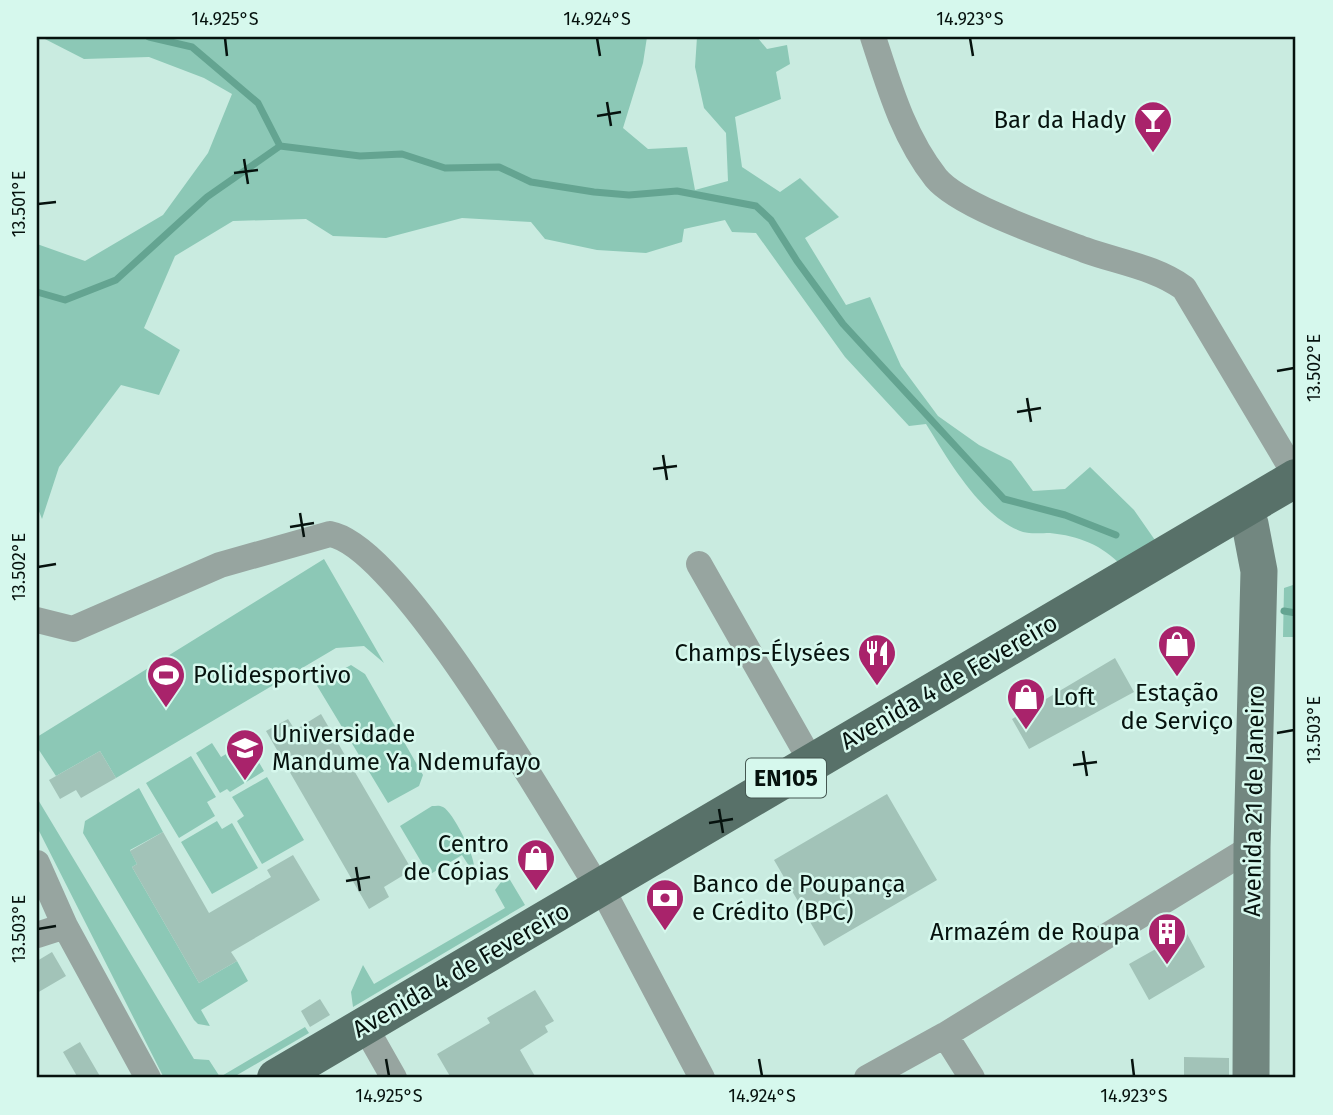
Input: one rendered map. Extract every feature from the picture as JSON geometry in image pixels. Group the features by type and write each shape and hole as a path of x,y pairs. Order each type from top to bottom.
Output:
{"main road":[{"name":"Avenida 4 de Fevereiro","path":"604,895 812,763 1296,477"},
{"name":"Avenida 4 de Fevereiro","path":"276,1078 357,1028 604,895 1296,496"},
{"name":"Avenida 21 de Janeiro","path":"1250,524 1259,571 1252,847 1251,1078"},
{"name":"Avenida 4 de Fevereiro","path":"310,1078 357,1028"}],"street":[{"path":"873,37 900,119 937,179 963,200 1085,250 1167,276 1184,288 1296,477"},
{"path":"37,620 73,629 220,565 330,534 344,538 391,577 433,629 604,895 702,1078"},
{"path":"699,564 812,763"},
{"path":"867,1078 946,1035 1252,847"},
{"path":"37,863 65,926 148,1078"},
{"path":"37,935 65,926"},
{"path":"357,1028 394,1078"},
{"path":"946,1035 972,1078"}],"green space":[{"path":"41,37 647,37 643,63 623,128 648,149 687,147 695,190 728,181 726,133 704,108 695,67 697,37 757,37 767,49 787,45 790,64 776,72 781,99 735,117 742,167 780,192 800,178 839,217 805,238 846,305 870,297 901,366 938,416 979,445 1011,461 1033,491 1065,489 1090,467 1134,510 1157,543 1122,566 1106,552 1080,539 1061,534 1023,532 993,514 967,486 926,424 909,426 845,357 756,233 732,232 725,220 684,229 682,242 646,253 597,250 545,239 531,222 462,218 386,238 333,236 306,219 233,221 175,256 144,328 180,350 159,395 121,385 59,467 42,519 37,506 37,244 85,261 163,215 208,153 232,94 204,78 149,57 84,59"},
{"path":"324,559 384,663 364,646 336,648 116,778 100,751 56,776 37,747 37,737"},
{"path":"1296,584 1296,637 1283,637 1284,588"},
{"path":"351,665 365,674 423,775 419,786 388,803 316,684"},
{"path":"247,742 264,771 230,792 227,789 220,793 196,753 212,743 221,757"},
{"path":"191,756 216,797 207,802 215,816 179,838 146,783"},
{"path":"267,777 304,840 262,864 237,821 244,816 232,797"},
{"path":"139,788 163,832 130,850 137,864 132,867 199,983 237,961 248,981 201,1010 210,1026 198,1024 194,1020 83,833 85,821"},
{"path":"37,798 194,1059 209,1060 220,1077 305,1027 309,1033 232,1078 164,1078 37,827"},
{"path":"432,806 443,807 457,825 471,854 474,867 471,869 462,855 429,875 400,826"},
{"path":"217,821 222,829 232,823 258,868 212,894 181,842"},
{"path":"503,868 525,905 353,1007 351,992 363,965 374,984 505,908 495,890 501,882"}],"building":[{"path":"1115,658 1134,692 1029,749 1012,719"},
{"path":"321,714 412,870 384,887 389,897 369,909 266,731 288,719 295,730"},
{"path":"100,751 116,778 81,798 76,790 60,799 49,780"},
{"path":"887,794 937,880 824,946 774,860"},
{"path":"163,832 209,913 271,877 267,870 293,855 320,900 231,952 237,961 199,983 132,867 137,864 130,851"},
{"name":"Armazém de Roupa","path":"1186,932 1205,967 1149,1000 1129,964"},
{"path":"52,952 66,976 37,993 37,961"},
{"path":"535,990 554,1021 545,1026 548,1032 520,1050 536,1078 451,1078 437,1054 490,1023 487,1018"},
{"path":"320,999 330,1015 310,1027 301,1011"},
{"path":"80,1042 101,1078 78,1078 63,1052"},
{"path":"1184,1057 1229,1058 1229,1078 1184,1078"}],"waterway":[{"path":"149,37 192,47 258,103 280,146"},
{"path":"37,292 65,300 116,280 207,197 280,146 360,156 402,154 445,168 499,167 531,182 594,192 629,195 677,191 756,206 771,220 843,324 1004,499 1065,515 1116,535"},
{"path":"1284,611 1296,613"}],"place":[{"name":"Bar da Hady","path":"1153,154"},
{"name":"Estação de Serviço","path":"1177,678"},
{"name":"Champs-Élysées","path":"877,687"},
{"name":"Polidesportivo","path":"166,709"},
{"name":"Loft","path":"1026,731"},
{"name":"Universidade Mandume Ya Ndemufayo","path":"245,782"},
{"name":"Centro de Cópias","path":"536,892"},
{"name":"Banco de Poupança e Crédito (BPC)","path":"665,932"},
{"name":"Armazém de Roupa","path":"1167,966"}]}
